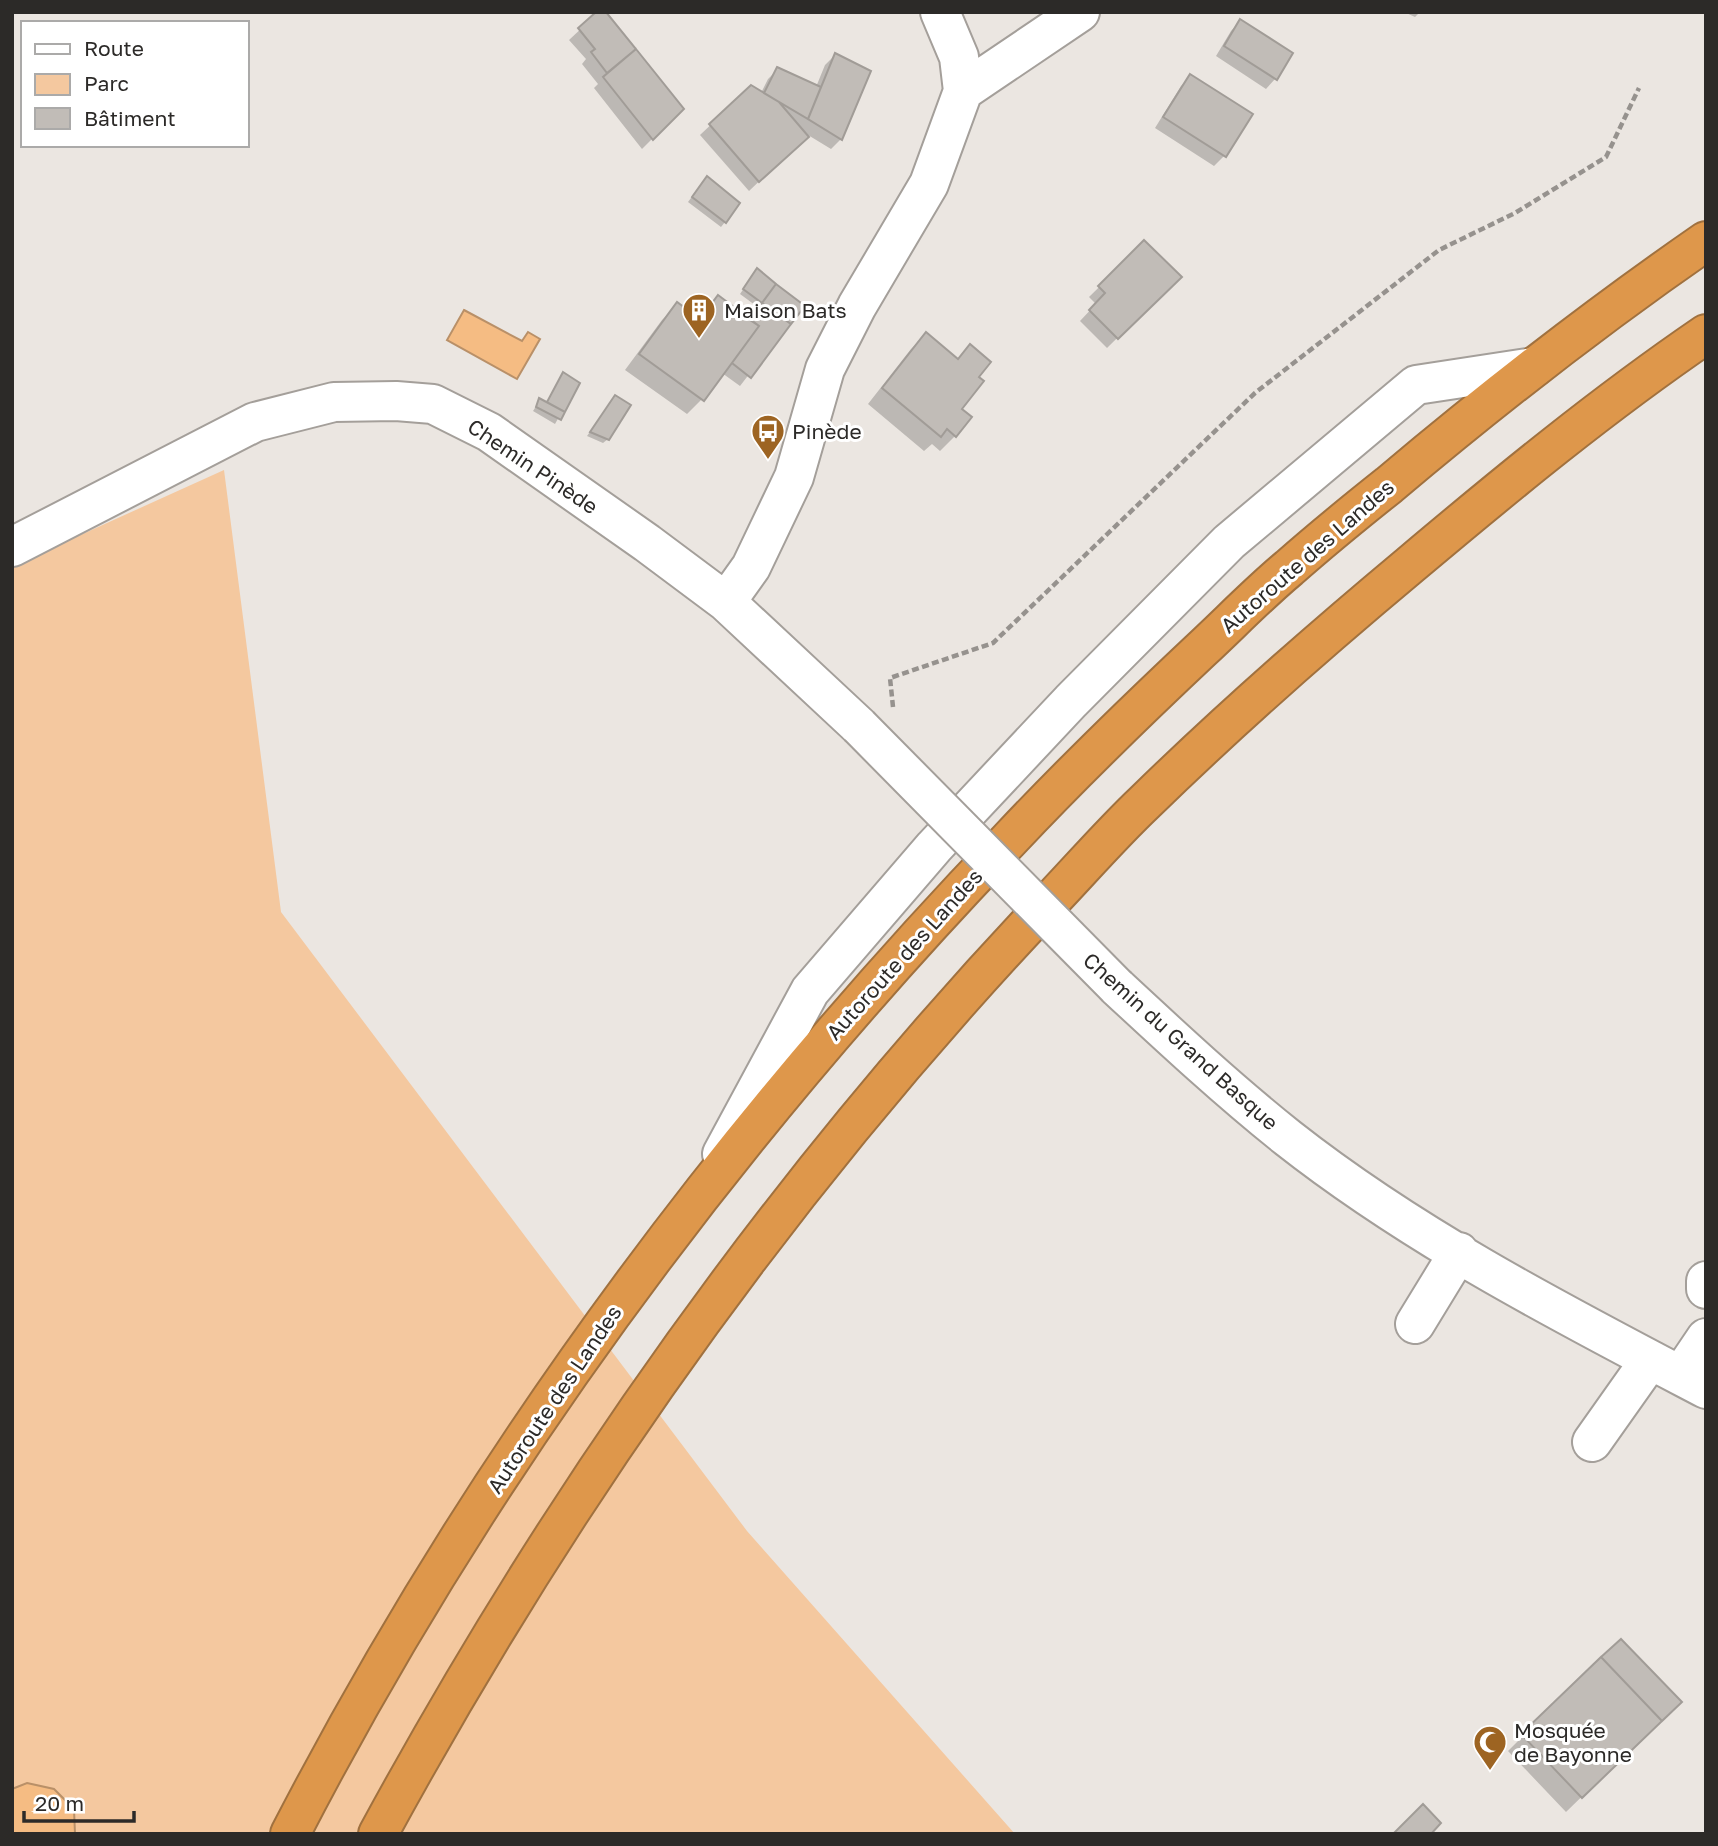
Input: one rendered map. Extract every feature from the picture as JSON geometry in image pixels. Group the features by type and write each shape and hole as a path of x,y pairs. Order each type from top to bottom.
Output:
{"highway":[{"name":"Autoroute des Landes","path":"290,1834 424,1595 510,1461 595,1336 703,1191 824,1042 954,897 1095,749 1285,571 1473,414 1641,285 1706,241"},
{"path":"378,1834 413,1769 559,1529 640,1409 776,1222 877,1094 993,963 1142,805 1298,659 1515,477 1706,334"}],"street":[{"path":"726,602 751,566 794,477 825,369 857,306 929,184 963,91 958,57 940,12"},
{"path":"963,91 1080,12"},
{"path":"703,1191 810,991 943,837 1071,701 1229,542 1416,385 1534,367"},
{"name":"Chemin Pinède","path":"12,547 255,422 334,402 408,402 433,404 489,432 647,542 726,602"},
{"name":"Chemin du Grand Basque","path":"726,602 877,722 1118,987 1182,1047 1289,1138 1366,1194 1530,1296 1679,1374"},
{"path":"1415,1324 1459,1252"},
{"path":"1706,1281 1706,1289"},
{"path":"1592,1442 1679,1374 1706,1338"}],"path":[{"path":"877,722 890,678 993,643 1255,393 1439,250 1515,213 1606,158 1639,88"}],"green space":[{"path":"224,470 281,912 747,1531 1015,1834 12,1834 12,566"}],"shaded area":[{"path":"464,310 522,341 528,332 540,339 517,379 447,340"},
{"path":"27,1783 54,1789 74,1809 75,1834 12,1834 12,1789"}],"building":[{"path":"596,12 606,12 636,49 607,73 591,52 595,49 578,28"},
{"path":"1240,19 1293,53 1277,80 1224,46"},
{"path":"636,49 684,109 653,140 603,77"},
{"path":"835,53 871,71 842,140 808,119"},
{"path":"777,67 821,87 808,119 764,93"},
{"path":"1190,74 1253,114 1226,157 1163,117"},
{"path":"751,85 779,102 809,137 759,182 709,124"},
{"path":"707,176 740,203 726,223 692,197"},
{"path":"1144,240 1182,277 1118,339 1089,310 1105,293 1098,286"},
{"path":"757,268 776,284 762,303 743,289"},
{"path":"776,284 805,306 791,324 762,303"},
{"name":"Maison Bats","path":"718,295 759,326 704,401 639,354 677,302 700,319"},
{"path":"762,303 791,324 751,378 732,363 759,326 750,320"},
{"path":"926,332 958,359 970,344 991,362 979,377 984,381 962,409 972,417 956,437 947,429 941,437 882,388"},
{"path":"563,372 580,383 565,412 547,402"},
{"path":"615,395 631,405 609,440 590,432"},
{"path":"539,398 565,412 561,420 536,407"},
{"path":"1621,1639 1682,1702 1662,1721 1601,1657"},
{"path":"1601,1657 1662,1721 1582,1798 1521,1734"},
{"path":"1423,1804 1441,1823 1431,1834 1393,1834"}],"place":[{"name":"Maison Bats","path":"699,340"},
{"name":"Pinède","path":"768,461"},
{"name":"Mosquée de Bayonne","path":"1490,1772"}]}
